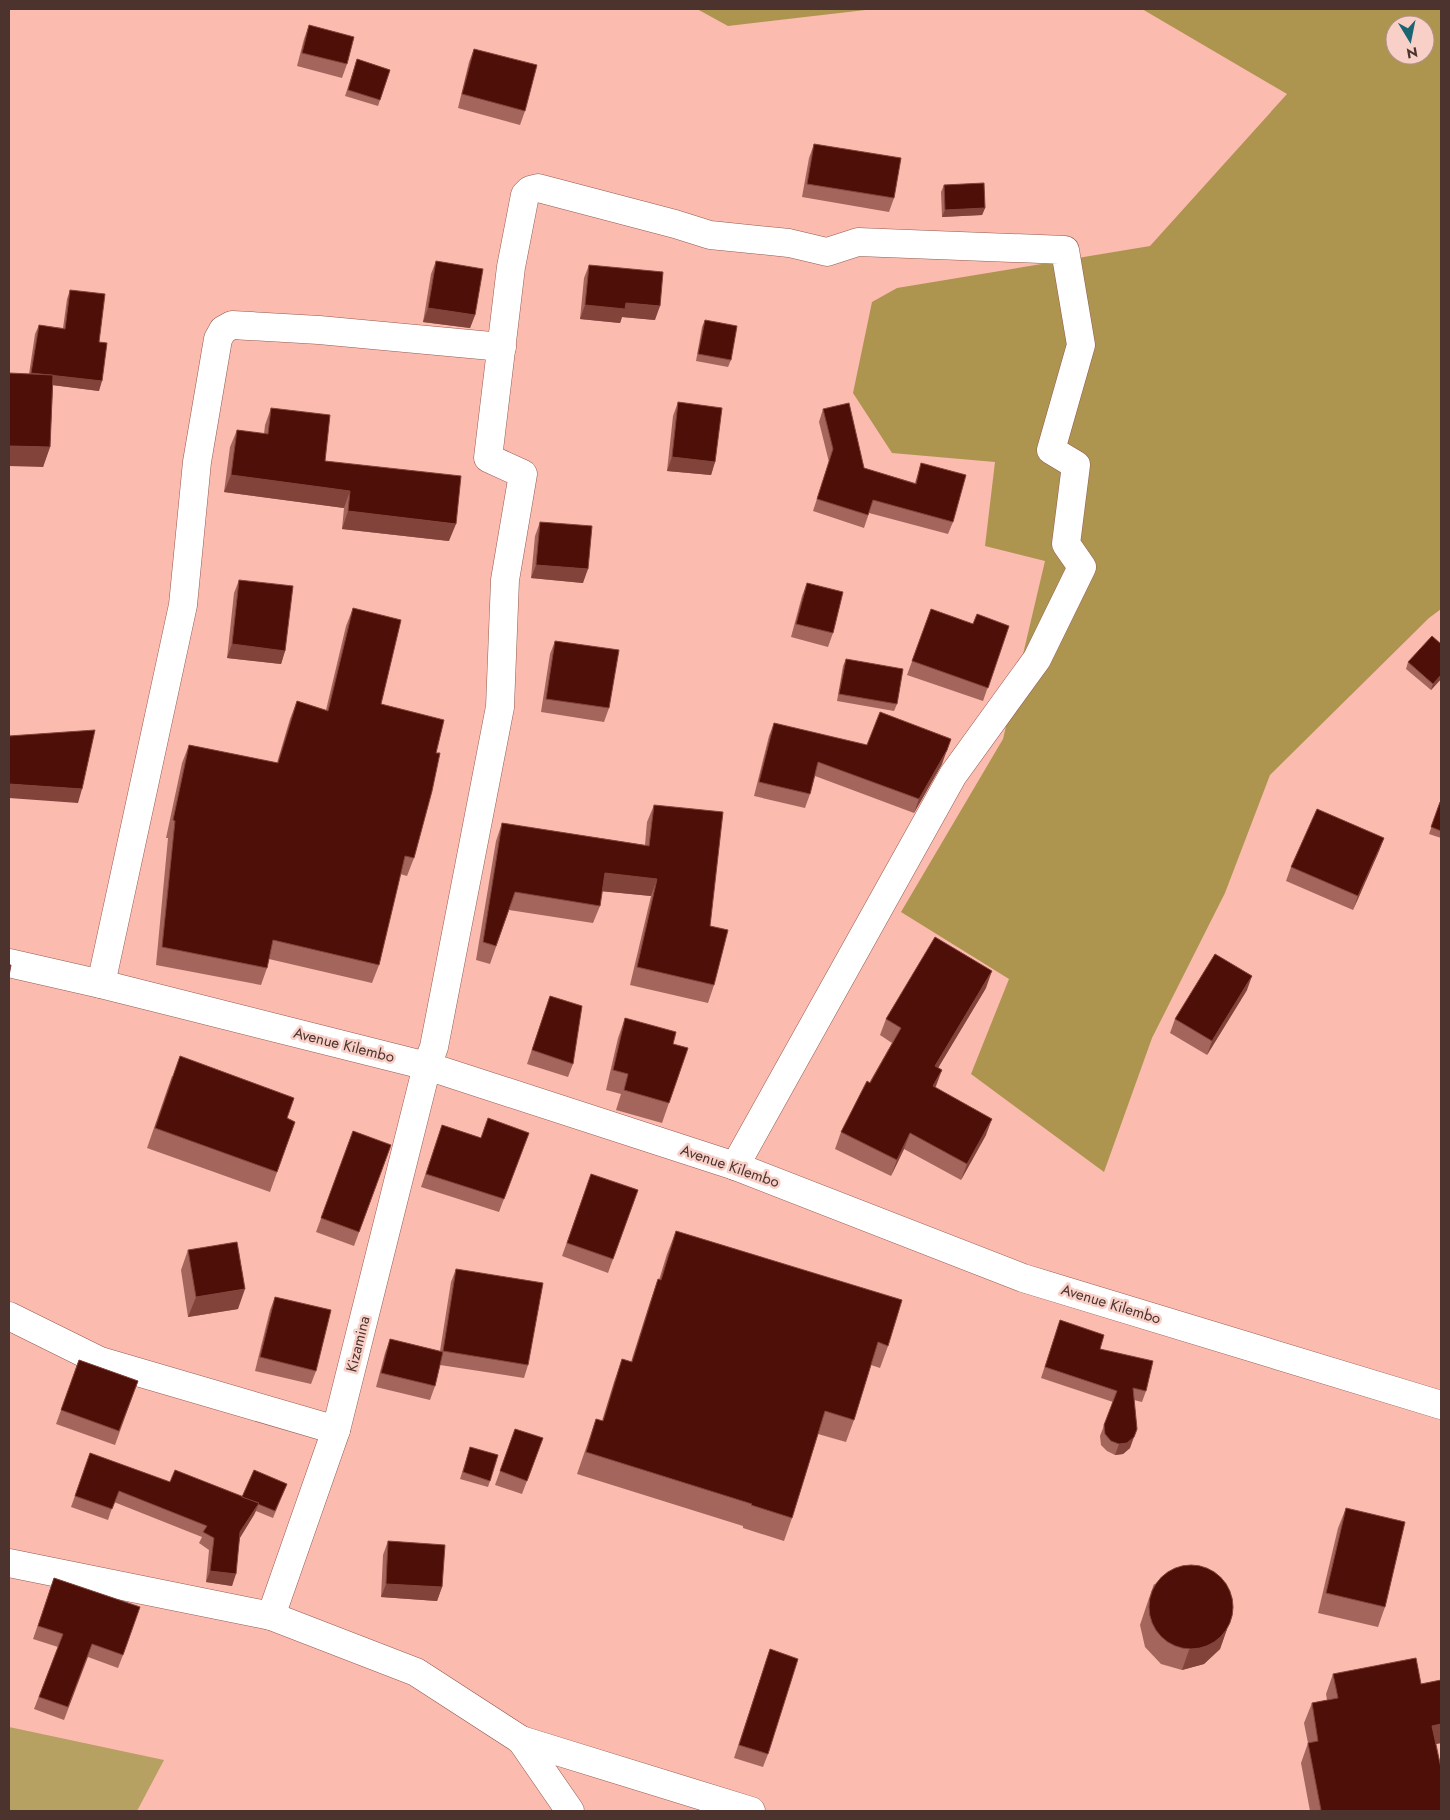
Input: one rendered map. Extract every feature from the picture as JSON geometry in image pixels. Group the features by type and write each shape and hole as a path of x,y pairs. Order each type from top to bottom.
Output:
{"street":[{"path":"101,984 183,605 197,462 218,339 223,330 232,325 319,330 502,347 511,267 526,195 530,190 538,188 710,235 789,243 827,252 858,242 1065,250 1081,345 1051,450 1076,465 1066,544 1082,567 1037,659 953,775 735,1166"},
{"name":"Kizamina","path":"271,1616 336,1430 427,1066 434,1047 500,707 505,580 523,474 488,458 502,347"},
{"name":"Avenue Kilembo","path":"9,963 101,984 427,1066 735,1166 1023,1278 1441,1405"},
{"path":"9,1316 100,1361 336,1430"},
{"path":"9,1563 271,1616 416,1672 521,1740 751,1811"},
{"path":"521,1740 570,1811"}],"shaded area":[{"path":"697,9 874,9 728,26"},
{"path":"1142,9 1441,9 1441,609 1429,618 1270,775 1225,893 1152,1038 1104,1172 971,1074 1009,979 901,912 1003,739 1045,561 985,546 995,462 892,453 853,393 872,302 897,288 1150,246 1287,94"},
{"path":"9,1727 164,1760 137,1811 9,1811"}],"building":[{"path":"309,25 354,37 347,64 302,53"},
{"path":"474,49 537,65 525,111 462,94"},
{"path":"357,59 390,70 380,100 348,90"},
{"path":"814,144 901,158 894,198 807,184"},
{"path":"984,183 985,208 945,210 944,185"},
{"path":"436,261 483,269 475,315 428,308"},
{"path":"589,265 663,272 660,306 626,303 625,309 585,305"},
{"path":"70,290 105,294 99,342 107,343 102,381 31,373 39,325 65,329"},
{"path":"705,320 737,326 731,360 698,354"},
{"path":"9,373 53,375 50,447 9,446"},
{"path":"678,402 722,408 715,462 672,457"},
{"path":"849,403 864,468 916,484 921,463 966,475 953,522 873,500 868,515 817,499 833,449 823,409"},
{"path":"271,408 330,415 325,461 461,476 456,524 348,511 350,491 231,475 237,430 268,434"},
{"path":"540,522 592,526 588,569 536,565"},
{"path":"239,580 293,586 285,651 232,644"},
{"path":"807,583 843,592 833,633 796,624"},
{"path":"353,608 401,620 381,704 444,720 436,753 440,753 432,791 414,858 405,856 379,965 273,940 267,968 162,947 175,821 173,820 189,745 278,763 297,701 328,711"},
{"path":"931,609 973,624 977,614 1009,626 988,688 912,661"},
{"path":"1432,636 1441,644 1441,675 1433,684 1408,662"},
{"path":"555,641 619,650 609,708 546,699"},
{"path":"846,659 903,669 897,704 839,694"},
{"path":"880,712 951,739 947,750 919,799 818,762 810,794 759,782 774,723 867,745"},
{"path":"95,730 82,789 9,784 9,736"},
{"path":"1441,803 1441,831 1431,827"},
{"path":"654,805 723,812 710,926 728,930 714,985 637,967 657,879 605,873 600,906 515,892 496,946 483,942 502,823 649,846"},
{"path":"1317,809 1384,838 1358,896 1291,867"},
{"path":"935,937 992,971 935,1066 942,1070 933,1086 992,1119 967,1164 910,1133 897,1160 841,1132 867,1081 870,1083 901,1028 886,1019"},
{"path":"1215,954 1252,976 1212,1041 1175,1019"},
{"path":"550,996 582,1006 573,1064 532,1050"},
{"path":"625,1018 676,1032 673,1044 688,1048 669,1103 624,1090 628,1074 613,1070"},
{"path":"180,1056 294,1098 287,1118 295,1122 277,1172 155,1128"},
{"path":"488,1118 529,1133 504,1199 426,1174 442,1125 481,1138"},
{"path":"353,1131 391,1145 359,1232 321,1218"},
{"path":"591,1174 638,1190 613,1259 567,1243"},
{"path":"676,1231 902,1300 888,1346 878,1342 854,1420 825,1411 792,1518 586,1452 596,1419 603,1421 622,1359 632,1362 658,1279 661,1280"},
{"path":"237,1242 245,1289 196,1297 188,1250"},
{"path":"456,1269 543,1283 528,1365 443,1351"},
{"path":"275,1297 331,1310 316,1371 260,1357"},
{"path":"1060,1320 1104,1335 1100,1349 1153,1361 1146,1391 1133,1388 1137,1429 1134,1437 1127,1443 1119,1444 1111,1441 1105,1434 1104,1425 1117,1391 1045,1367"},
{"path":"390,1339 443,1352 435,1386 381,1373"},
{"path":"79,1360 138,1381 119,1431 61,1410"},
{"path":"515,1429 543,1438 527,1481 500,1471"},
{"path":"470,1447 498,1455 490,1481 463,1472"},
{"path":"90,1453 170,1482 175,1470 259,1503 240,1532 236,1574 210,1571 214,1538 203,1532 207,1526 119,1491 112,1509 75,1496"},
{"path":"254,1470 287,1484 275,1511 242,1497"},
{"path":"1346,1508 1405,1522 1385,1607 1326,1593"},
{"path":"388,1541 445,1545 442,1587 386,1584"},
{"path":"1191,1565 1207,1568 1221,1577 1230,1591 1233,1607 1230,1623 1221,1637 1207,1646 1191,1649 1175,1646 1161,1637 1152,1623 1149,1607 1152,1591 1161,1577 1175,1568"},
{"path":"54,1578 140,1607 123,1655 92,1644 68,1707 39,1697 63,1634 38,1626"},
{"path":"770,1649 798,1659 768,1754 739,1745"},
{"path":"1416,1658 1421,1684 1441,1680 1441,1724 1432,1726 1441,1768 1441,1811 1316,1811 1321,1810 1308,1743 1318,1741 1312,1703 1338,1698 1333,1674"}]}
